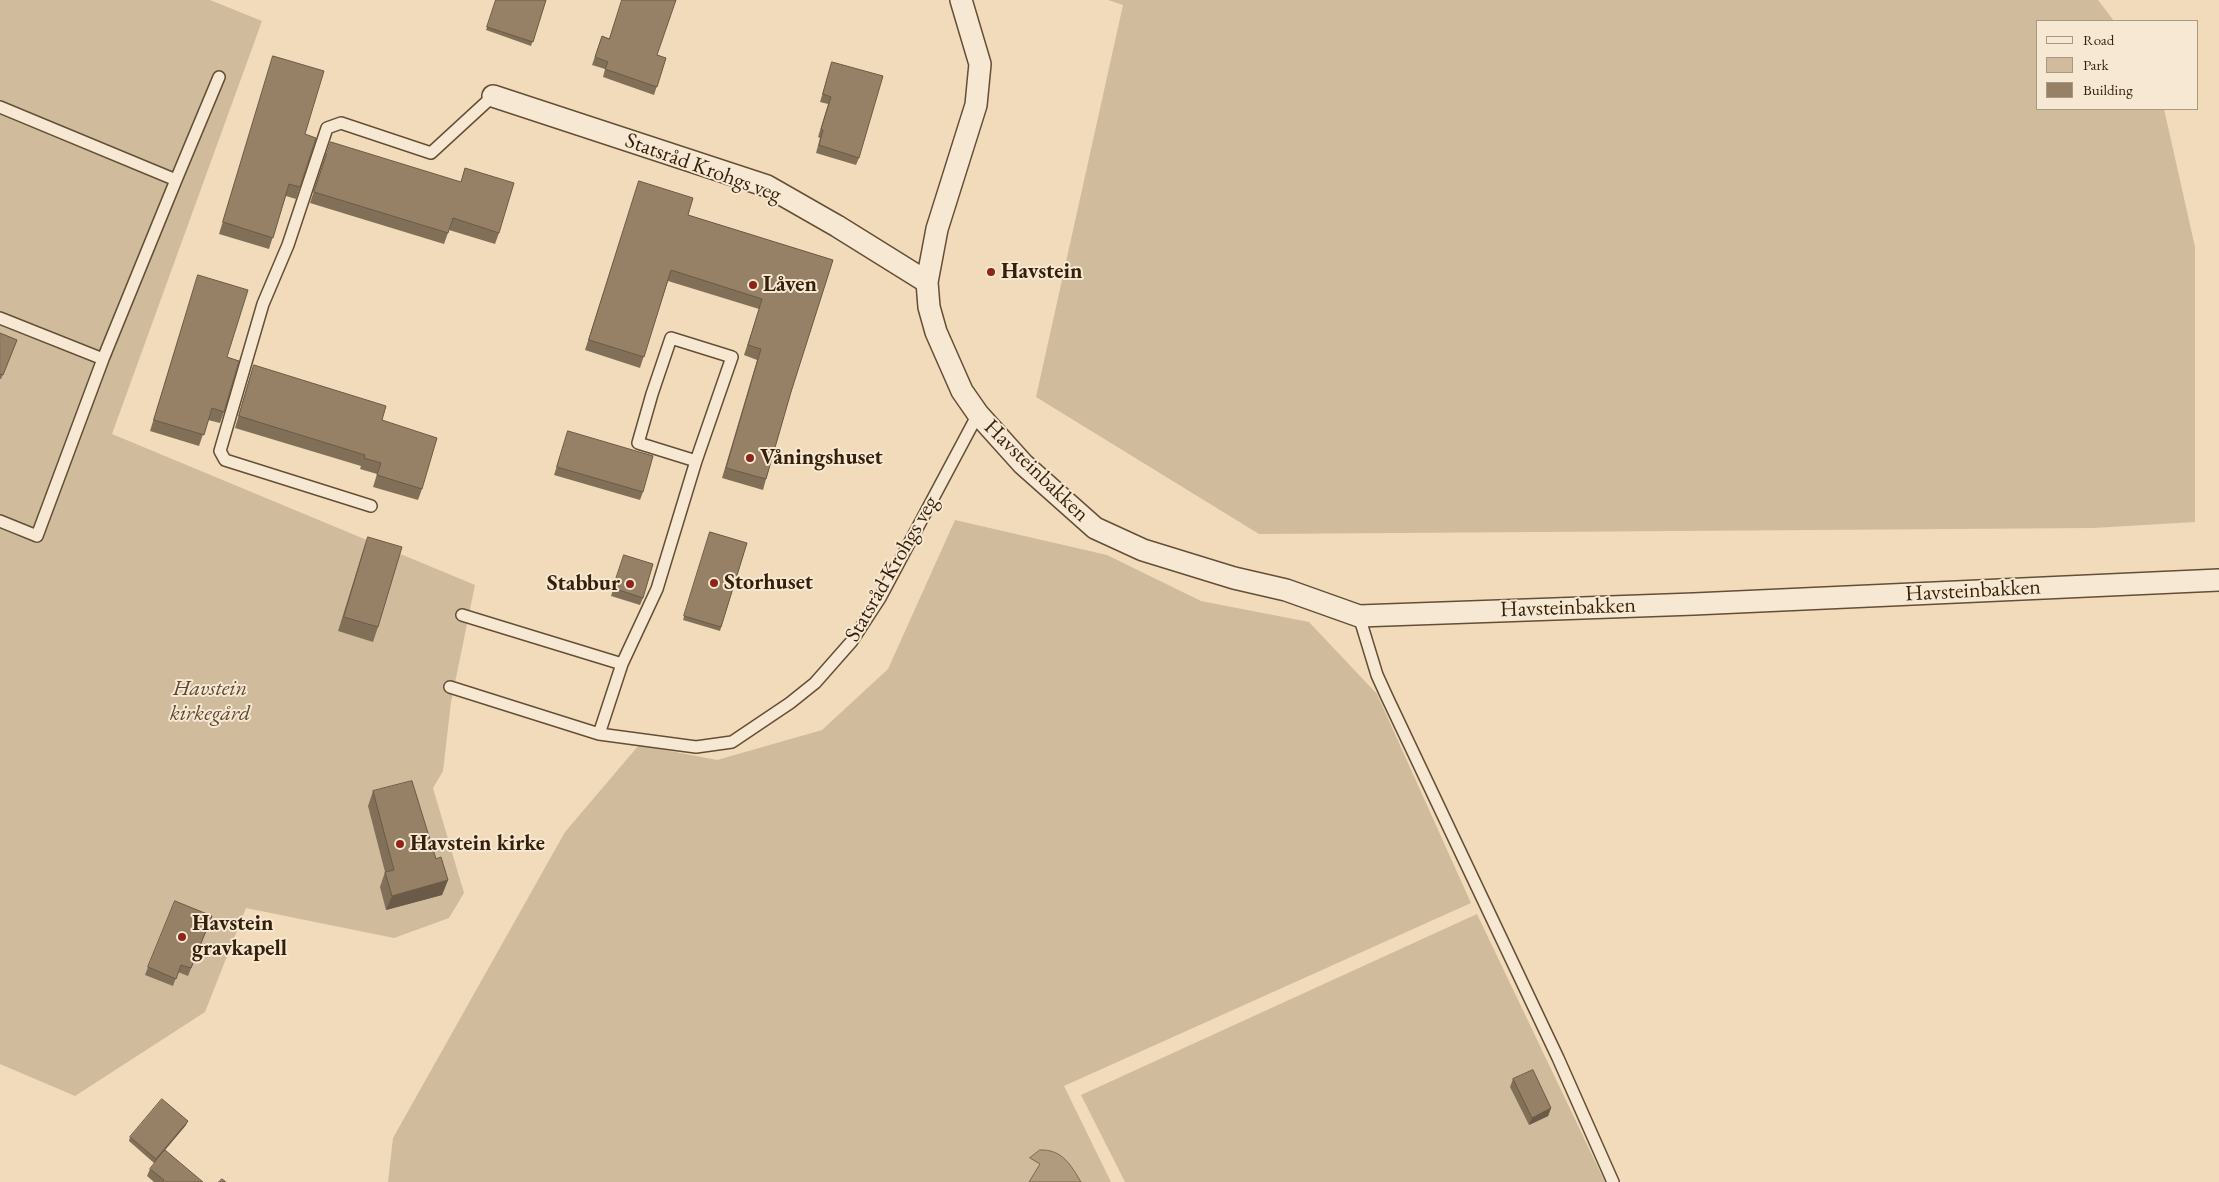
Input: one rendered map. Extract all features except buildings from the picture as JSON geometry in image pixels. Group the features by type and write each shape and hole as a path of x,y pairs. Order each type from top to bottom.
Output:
{"street":[{"path":"961,0 980,64 976,105 937,229 927,282 929,307 936,332 962,391 978,414"},
{"name":"Statsråd Krohgs veg","path":"493,96 767,186 927,282"},
{"name":"Havsteinbakken","path":"978,414 1023,464 1095,528 1143,550 1234,578 1286,590 1359,616 1713,603 2219,580"}],"lane":[{"path":"0,521 38,536 103,358 219,77"},
{"path":"371,506 225,460 220,451 263,304 288,245 327,128 342,123 431,153 493,96"},
{"path":"0,107 176,180"},
{"path":"0,318 103,358"},
{"path":"599,734 622,664 656,589 696,461 732,357 671,338 638,443 696,461"},
{"name":"Statsråd Krohgs veg","path":"450,687 599,734 696,747 732,742 790,704 814,683 852,641 880,598 978,414"},
{"path":"462,615 622,664"},
{"path":"1359,616 1377,675 1558,1058 1613,1182"}],"green space":[{"name":"Havstein kirkegård","path":"0,0 210,0 262,21 112,434 475,585 451,702 443,771 433,788 464,893 449,918 394,938 246,908 205,1012 75,1096 0,1064"},
{"path":"1108,0 2098,0 2113,20 2036,20 2036,110 2164,110 2195,247 2195,522 2093,528 1259,534 1036,397 1123,5"},
{"path":"955,520 1107,555 1201,601 1309,622 1377,694 1471,903 1064,1086 1111,1182 388,1182 393,1138 565,832 639,745 717,760 822,730 888,669"},
{"path":"1477,914 1605,1182 1125,1182 1081,1095"}],"shaded area":[{"path":"1040,1150 1048,1150 1060,1155 1069,1164 1081,1182 1029,1182 1040,1164 1030,1158"}],"place":[{"name":"Havstein","path":"991,272"},
{"name":"Låven","path":"753,285"},
{"name":"Våningshuset","path":"750,458"},
{"name":"Storhuset","path":"714,583"},
{"name":"Stabbur","path":"630,584"},
{"name":"Havstein kirke","path":"400,844"},
{"name":"Havstein gravkapell","path":"182,937"}]}
